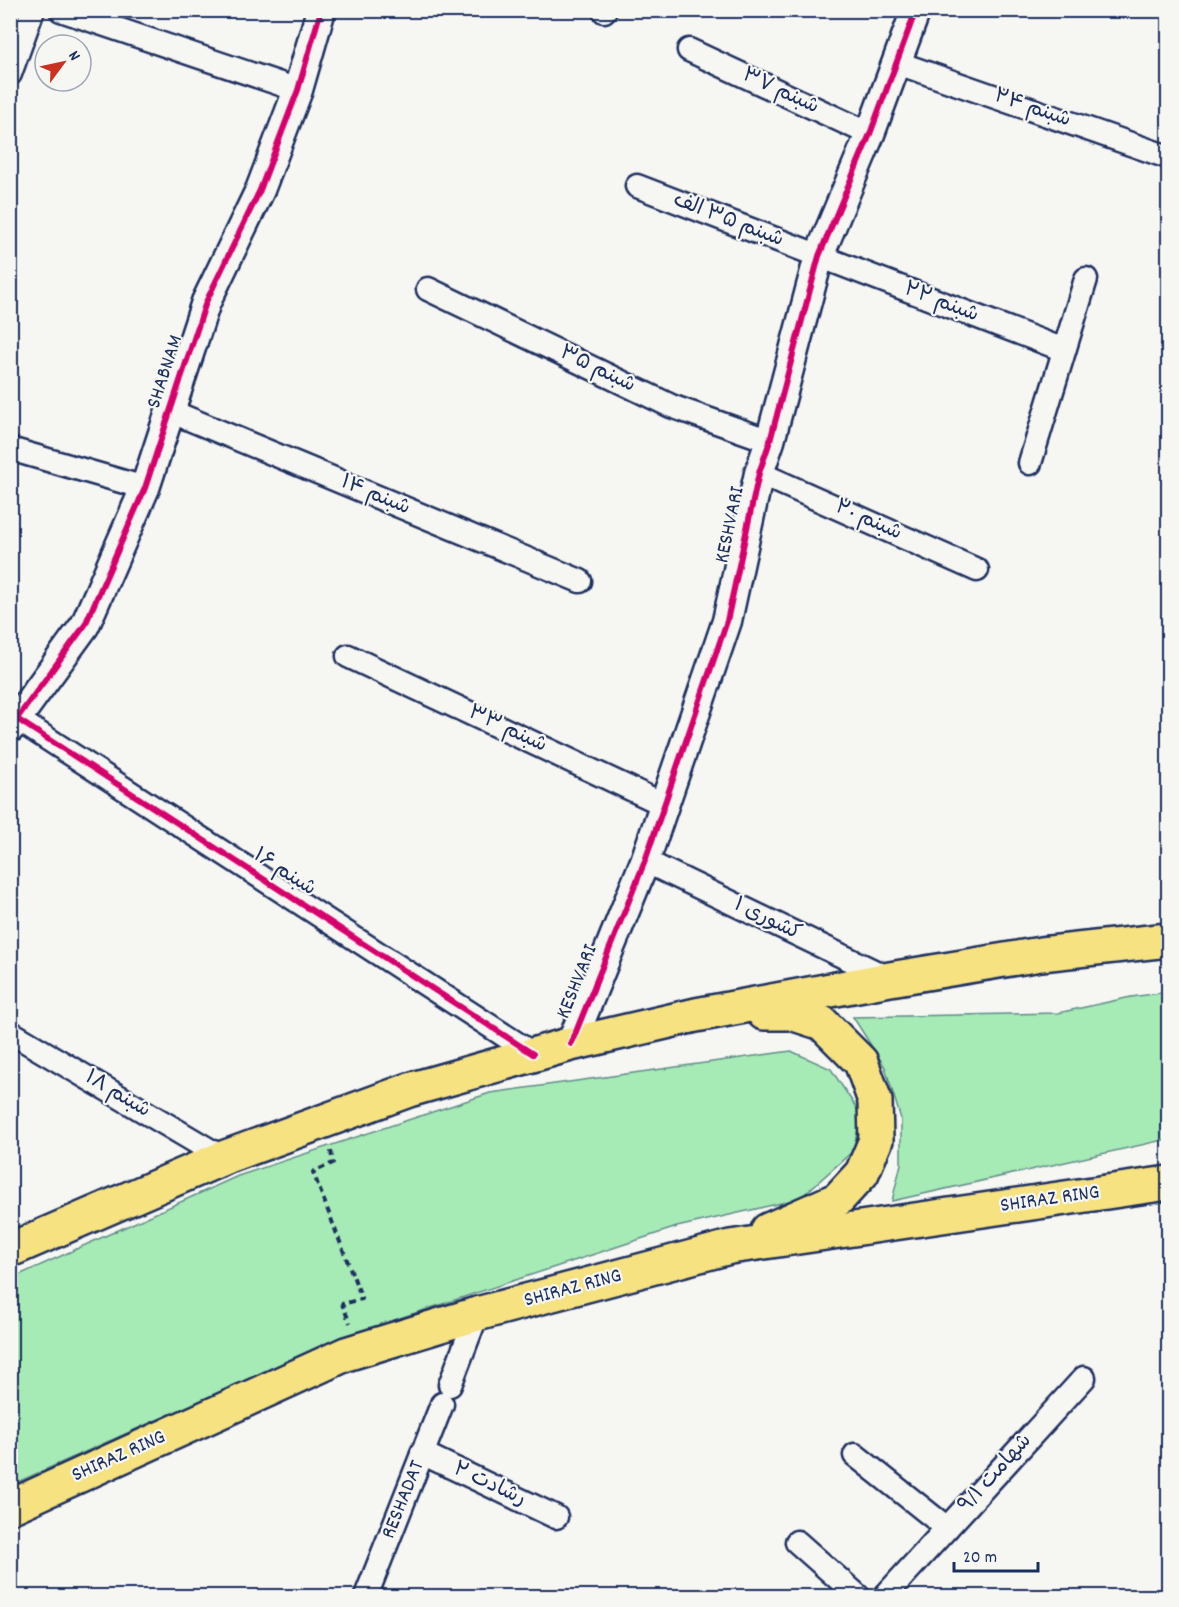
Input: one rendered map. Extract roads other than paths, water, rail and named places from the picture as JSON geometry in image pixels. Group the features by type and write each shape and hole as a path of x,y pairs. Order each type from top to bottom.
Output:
{"highway":[{"path":"10,1250 223,1158 409,1090 533,1054 696,1015 890,979 1041,954 1168,940"},
{"path":"696,1015 791,1013 822,1023 861,1062 875,1101 876,1140 862,1173 838,1199 730,1247"},
{"name":"SHIRAZ RING","path":"10,1507 346,1354 477,1314 730,1247 1168,1183"}],"street":[{"path":"10,74 33,10"},
{"path":"61,10 298,90"},
{"name":"SHABNAM","path":"14,724 85,625 145,488 206,302 260,190 298,90 321,10"},
{"name":"KESHVARI","path":"572,1044 645,861 727,621 759,473 770,441 819,256 870,134 916,10"},
{"name":"۳۷ شبنم","path":"689,50 870,134"},
{"name":"۲۴ شبنم","path":"895,62 1168,157"},
{"name":"شبنم ۳۵ الف","path":"637,186 819,256"},
{"name":"۲۲ شبنم","path":"819,256 1064,350"},
{"path":"1030,463 1086,279"},
{"name":"۳۵ شبنم","path":"428,289 671,406 770,441"},
{"name":"۱۴ شبنم","path":"170,411 580,581"},
{"path":"10,449 145,488"},
{"name":"۲۰ شبنم","path":"759,473 977,570"},
{"name":"۳۳ شبنم","path":"348,656 665,805"},
{"name":"۱۶ شبنم","path":"14,724 533,1054"},
{"name":"۱ کشوری","path":"645,861 890,979"},
{"name":"۱۸ شبنم","path":"10,1032 223,1158"},
{"name":"RESHADAT","path":"366,1596 477,1314"},
{"name":"۹/۱ شهامت","path":"885,1596 1084,1378"},
{"name":"۲ رشادت","path":"422,1453 556,1517"},
{"path":"855,1455 947,1528"},
{"path":"797,1542 858,1596"}]}
